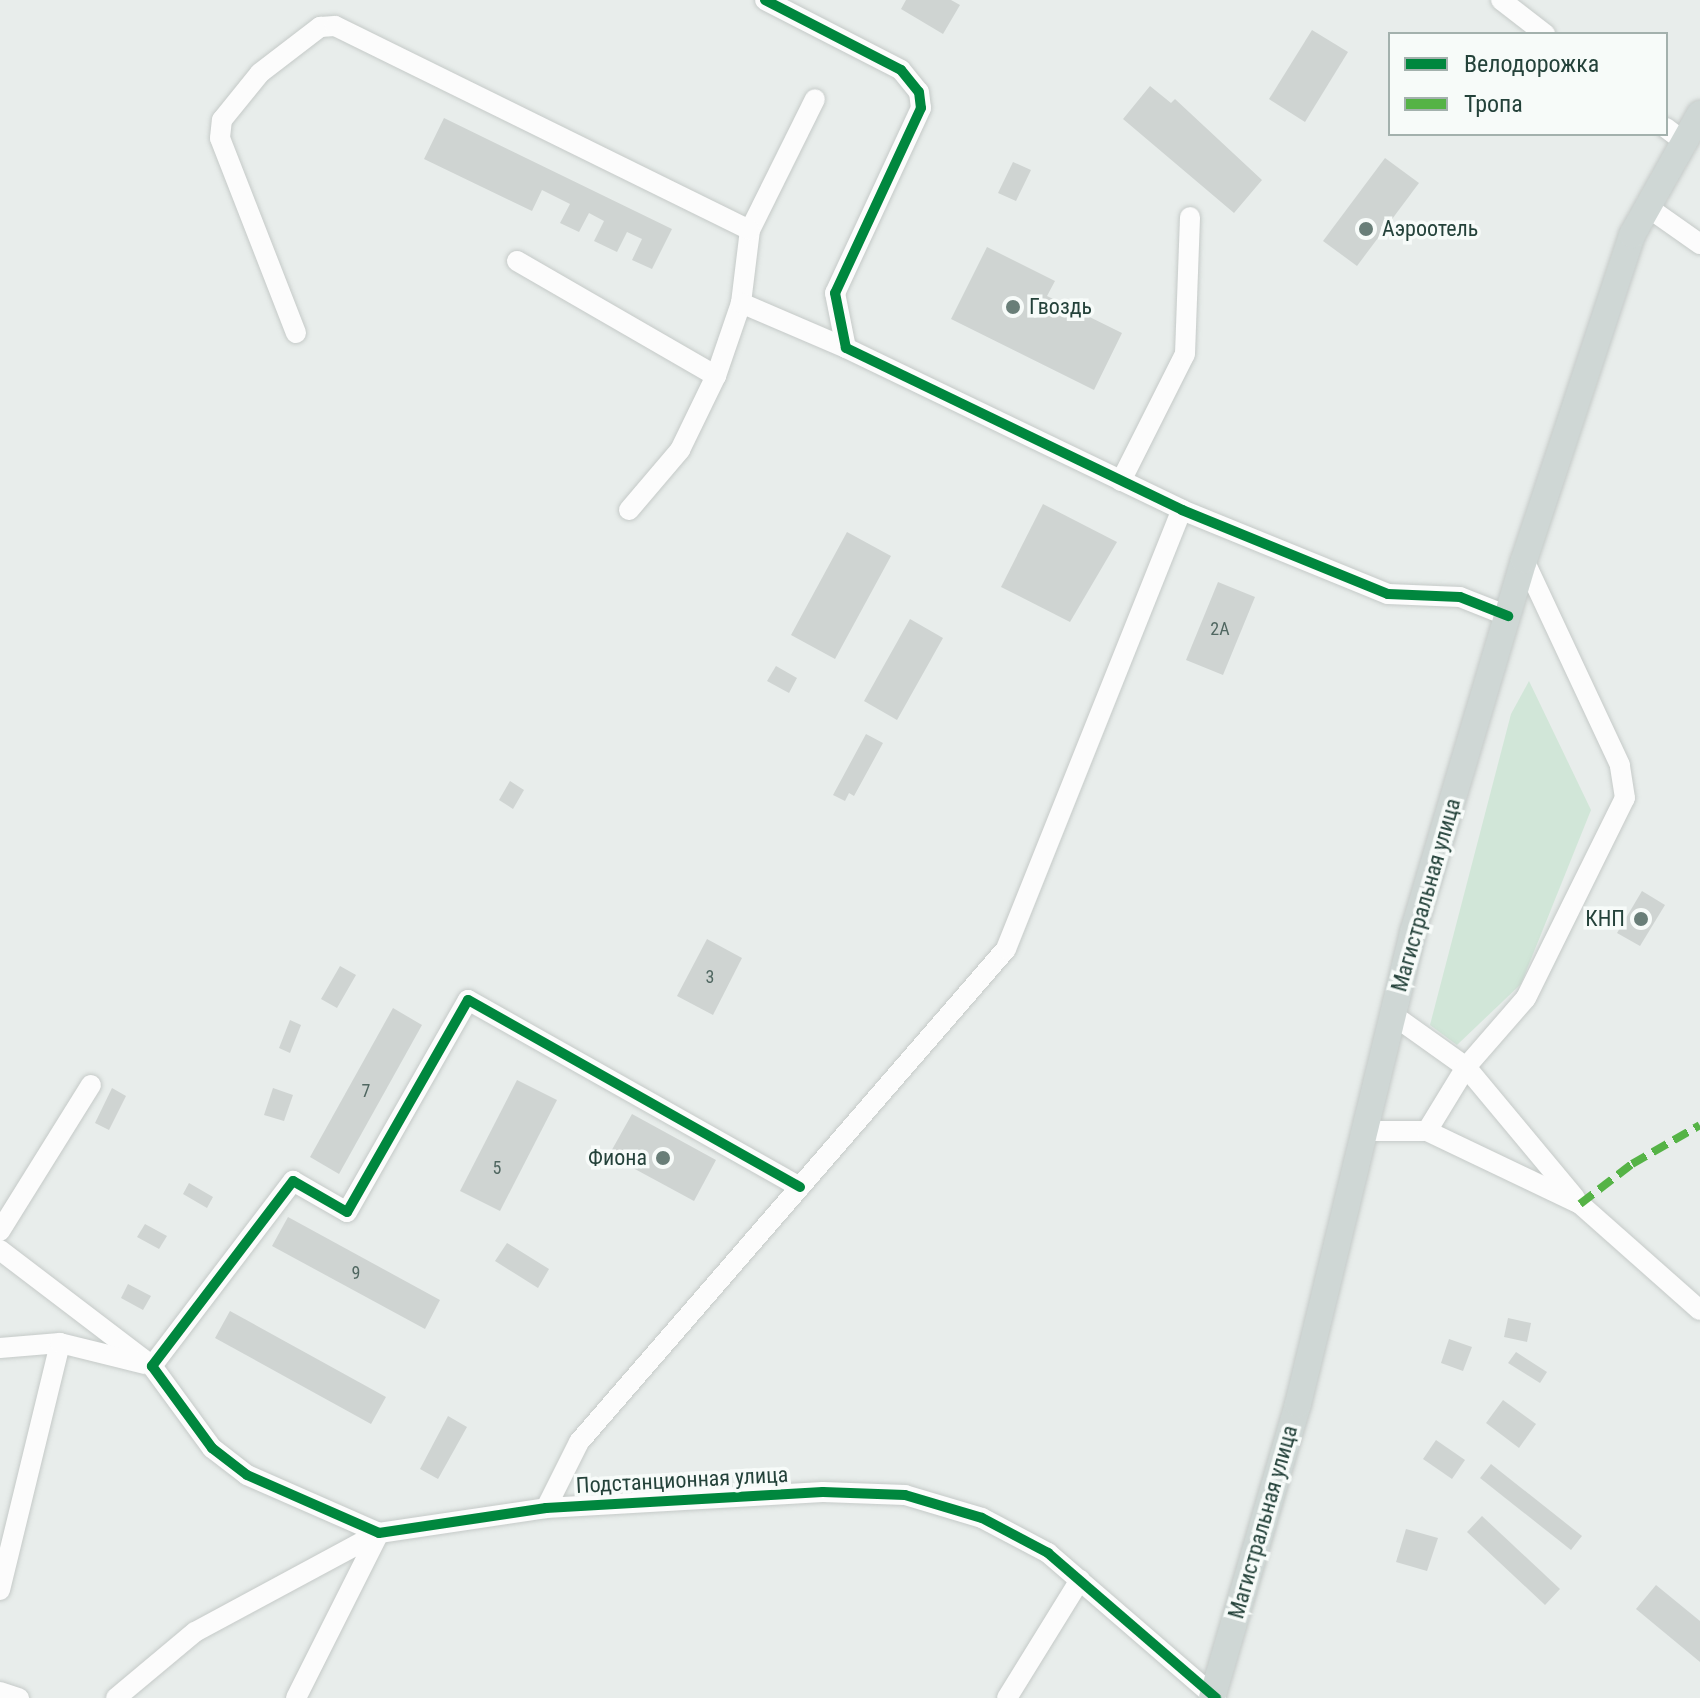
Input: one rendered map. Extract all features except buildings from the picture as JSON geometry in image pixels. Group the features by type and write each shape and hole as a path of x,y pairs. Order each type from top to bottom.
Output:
{"main road":[{"name":"Магистральная улица","path":"1214,1697 1298,1404 1393,1015 1524,560 1632,235 1675,134 1700,114"}],"street":[{"path":"765,0 901,70 919,92 921,108 835,293 846,348"},
{"path":"1501,0 1542,32"},
{"path":"296,333 220,138 222,120 260,73 320,27 335,26 750,230"},
{"path":"629,510 680,450 716,376 741,303 750,230 815,99"},
{"path":"1646,206 1700,244"},
{"path":"1124,474 1185,354 1190,217"},
{"path":"517,261 716,376"},
{"path":"741,303 1124,474 1182,510 1388,594 1460,597 1508,616"},
{"path":"546,1508 579,1442 1006,949 1182,510"},
{"path":"1427,1131 1466,1067 1526,998 1625,798 1620,765 1524,560"},
{"path":"152,1366 293,1181 347,1212 468,1000 800,1187"},
{"path":"1393,1015 1466,1067 1580,1204 1700,1310"},
{"path":"0,1231 91,1085"},
{"path":"1364,1131 1427,1131 1580,1204"},
{"path":"0,1250 152,1366 212,1448 247,1475 379,1533"},
{"path":"0,1348 60,1343 152,1366"},
{"path":"0,1590 60,1343"},
{"name":"Подстанционная улица","path":"379,1533 546,1508 823,1492 905,1495 982,1518 1048,1553 1214,1697"},
{"path":"116,1698 195,1632 379,1533"},
{"path":"296,1698 379,1533"},
{"path":"1007,1698 1080,1580"},
{"path":"0,1692 19,1698"}],"green space":[{"path":"1529,681 1591,810 1521,984 1457,1045 1430,1025 1511,714"}],"marked path":[{"path":"1580,1204 1632,1164 1700,1125"}],"cycle path":[{"path":"765,0 901,70 919,92 921,108 835,293 846,348 1182,510 1388,594 1460,597 1508,616"},
{"path":"800,1187 468,1000 347,1212 293,1181 152,1366 212,1448 247,1475 379,1533 546,1508 823,1492 905,1495 982,1518 1048,1553 1216,1698"}],"place":[{"name":"Аэроотель","path":"1366,229"},
{"name":"Гвоздь","path":"1013,307"},
{"name":"КНП","path":"1641,919"},
{"name":"Фиона","path":"663,1158"}]}
